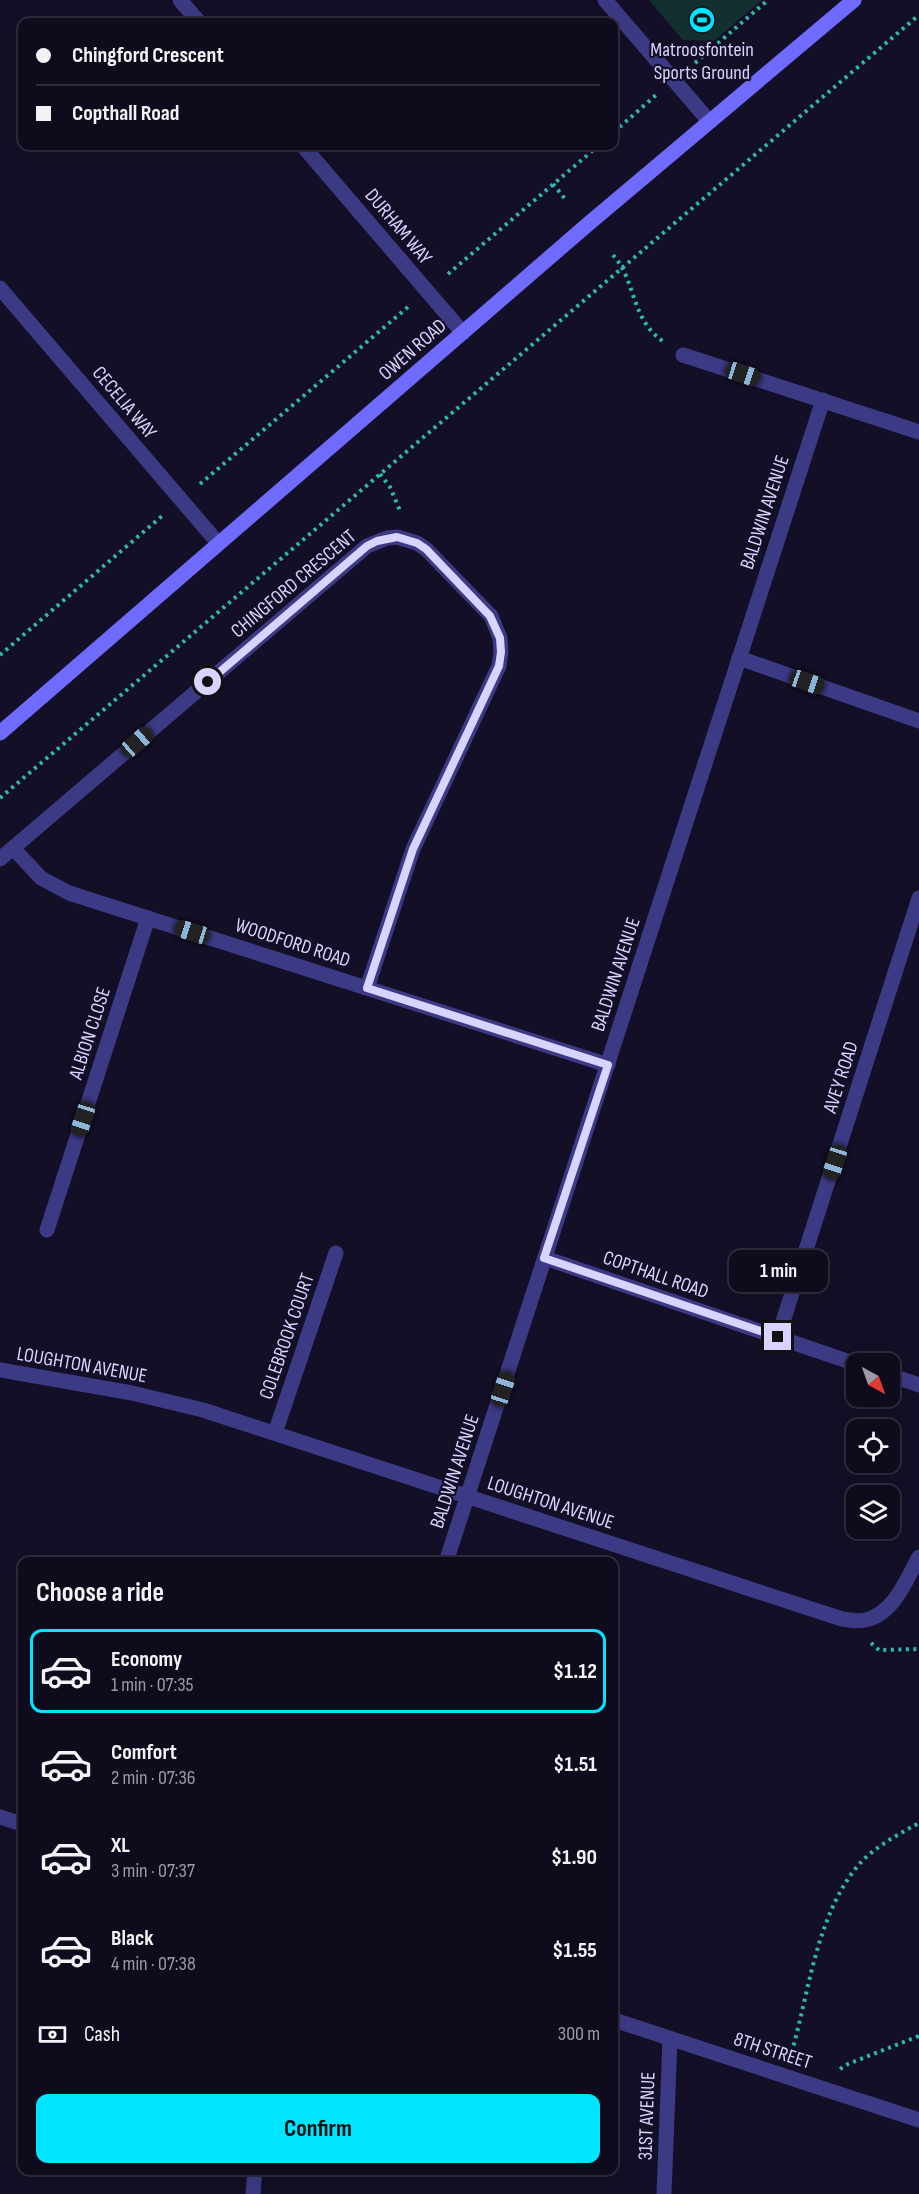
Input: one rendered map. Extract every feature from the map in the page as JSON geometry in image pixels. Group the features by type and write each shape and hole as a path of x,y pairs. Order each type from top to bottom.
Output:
{"street":[{"path":"180,0 196,18"},
{"path":"605,0 709,121"},
{"name":"OWEN ROAD","path":"0,733 709,121 854,0"},
{"name":"DURHAM WAY","path":"306,150 463,333"},
{"name":"CECELIA WAY","path":"0,288 218,543"},
{"path":"683,355 919,432"},
{"name":"BALDWIN AVENUE","path":"448,1557 823,400"},
{"path":"367,988 413,849 499,666 501,652 500,638 490,616 426,549 417,543 397,537"},
{"name":"CHINGFORD CRESCENT","path":"13,848 367,546 377,541 397,537"},
{"path":"739,658 919,722"},
{"path":"0,859 13,848"},
{"name":"WOODFORD ROAD","path":"13,848 41,878 55,887 608,1065"},
{"name":"AVEY ROAD","path":"778,1337 919,898"},
{"name":"ALBION CLOSE","path":"47,1230 148,918"},
{"name":"COLEBROOK COURT","path":"275,1433 336,1253"},
{"name":"COPTHALL ROAD","path":"544,1258 846,1361"},
{"name":"LOUGHTON AVENUE","path":"0,1370 132,1393 203,1410 842,1619 864,1621 879,1615 894,1601 919,1557"},
{"path":"900,1378 919,1385"},
{"path":"0,1817 18,1823"},
{"name":"8TH STREET","path":"618,2021 919,2120"},
{"name":"31ST AVENUE","path":"664,2194 670,2039"},
{"path":"253,2194 255,2175"}],"path":[{"path":"695,63 768,0"},
{"path":"0,798 919,15"},
{"path":"618,128 657,94"},
{"path":"448,274 593,150"},
{"path":"553,184 566,200"},
{"path":"613,255 623,266 636,308 653,334 683,355"},
{"path":"200,484 408,307"},
{"path":"380,474 390,487 401,511 397,537"},
{"path":"0,655 162,516"},
{"path":"870,1643 879,1650 919,1649"},
{"path":"788,2055 794,2044 827,1919 839,1893 862,1862 882,1845 919,1823"},
{"path":"836,2072 848,2064 919,2036"}],"green space":[{"name":"Matroosfontein Sports Ground","path":"649,0 762,0 714,41 683,40"}],"place":[{"name":"Matroosfontein Sports Ground","path":"702,20"}],"route":[{"path":"208,682 367,546 387,538 397,537 408,540 426,549 490,616 500,638 499,666 413,849 367,988 608,1065 544,1258 778,1337"}]}
